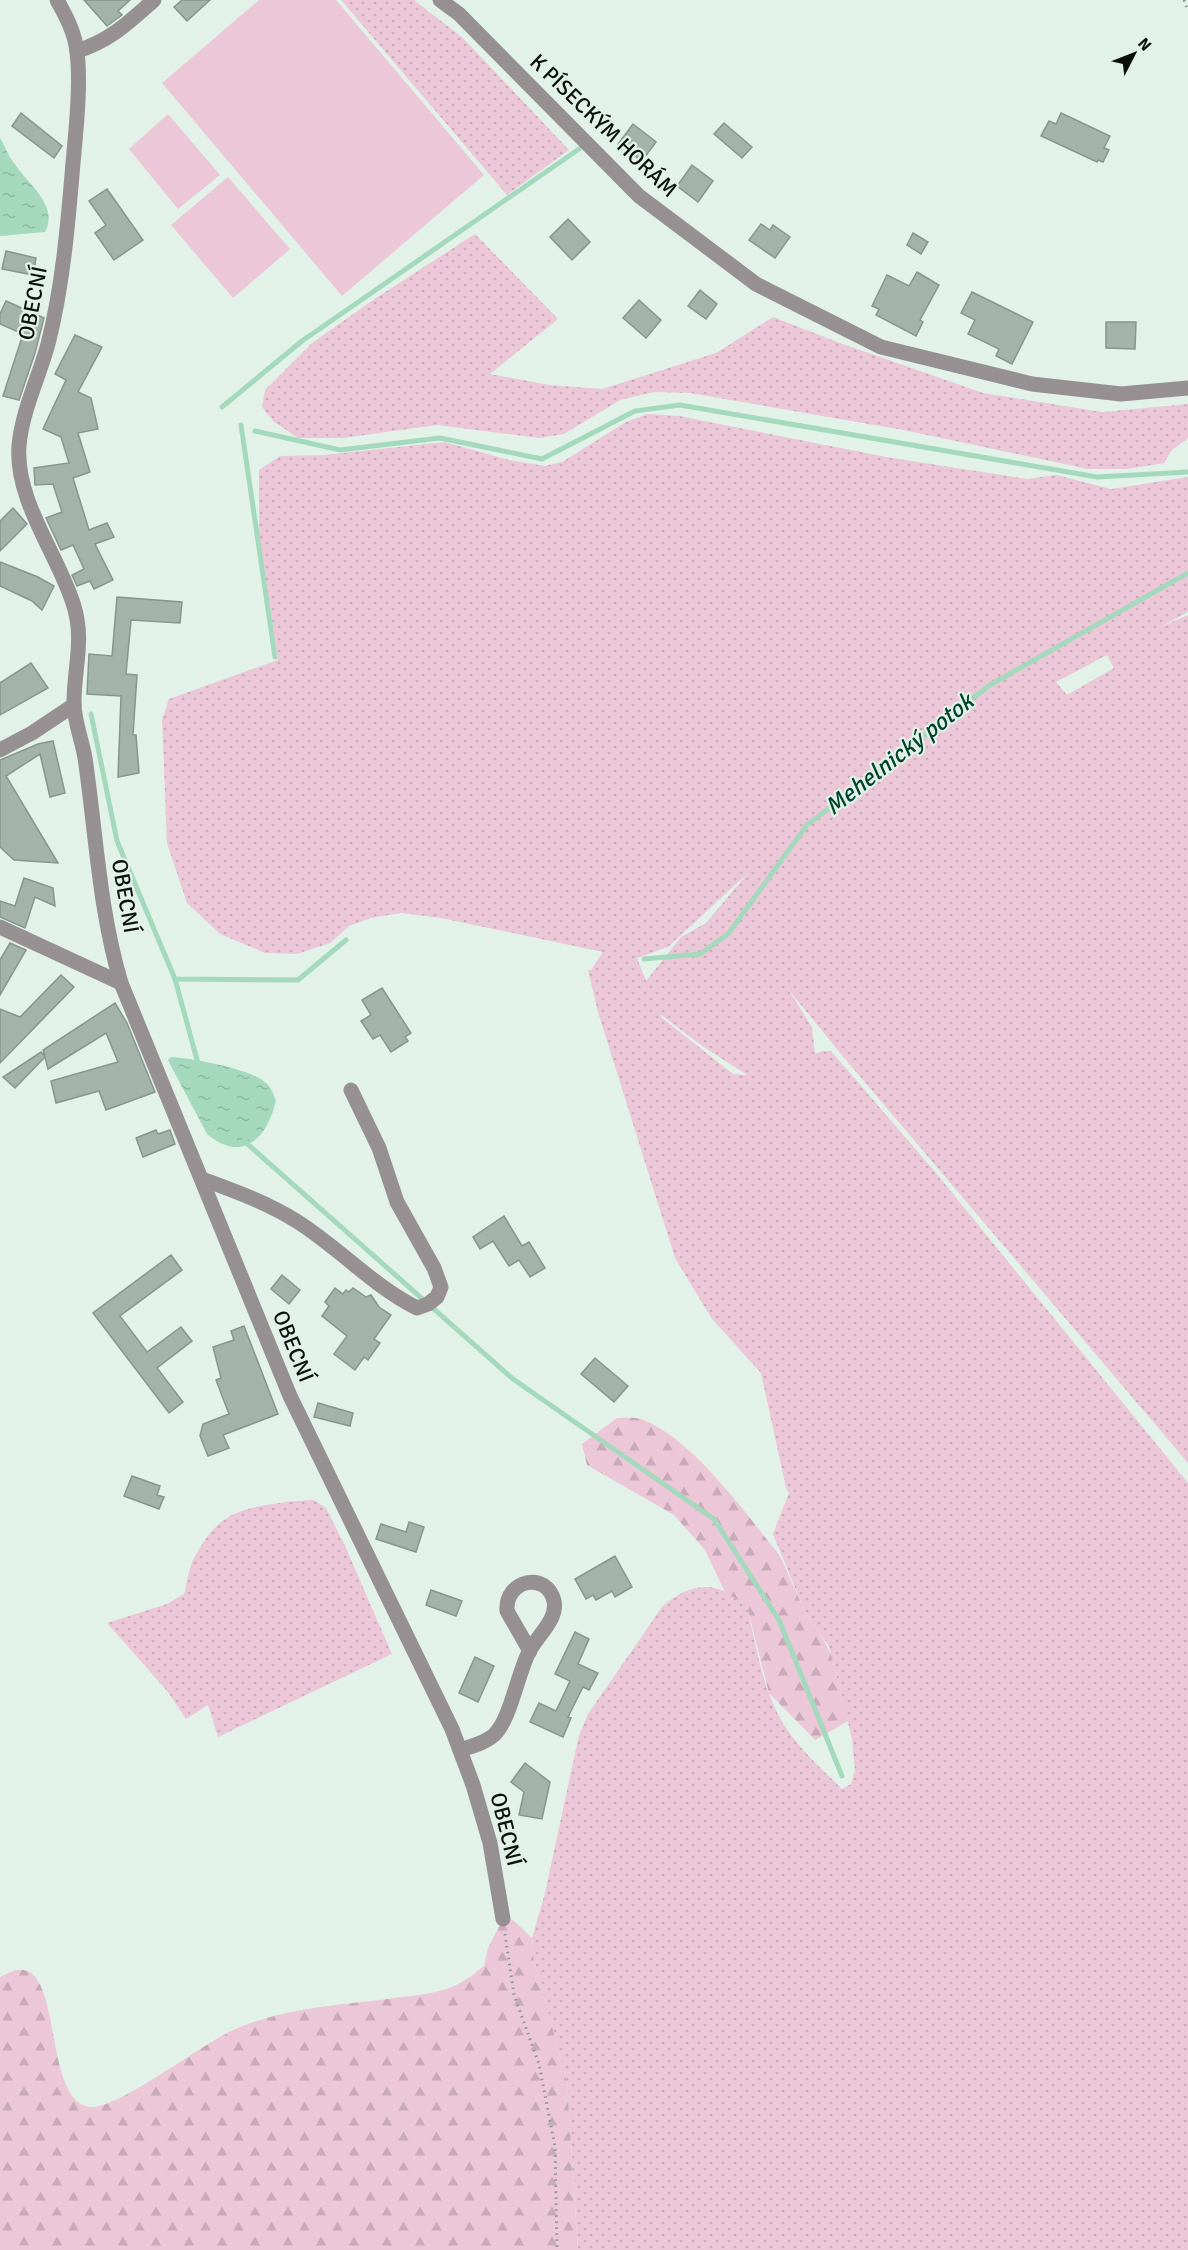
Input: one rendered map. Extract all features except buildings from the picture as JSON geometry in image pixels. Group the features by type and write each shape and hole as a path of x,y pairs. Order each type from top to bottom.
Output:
{"street":[{"name":"OBECNÍ","path":"57,0 70,24 77,51 76,125 59,293 48,345 23,425 19,446 22,484 73,600 79,621 80,649 74,705 85,757 98,877 121,983 290,1396 452,1730 473,1785 490,1843 503,1919"},
{"path":"77,51 98,45 118,32 154,0"},
{"name":"K PÍSECKÝM HORÁM","path":"440,0 459,14 639,196 756,284 881,347 1032,384 1121,394 1188,388"},
{"path":"0,750 32,733 74,705"},
{"path":"0,927 121,983"},
{"path":"202,1179 248,1195 298,1222 398,1298 417,1308 428,1304 437,1297 441,1287 434,1268 397,1202 380,1148 351,1090"},
{"path":"460,1750 483,1742 495,1734 505,1715 530,1651"}],"path":[{"path":"1184,0 1188,11"},
{"path":"503,1919 514,1995 539,2064 555,2146 557,2250"}],"green space":[{"path":"259,0 336,0 484,175 342,296 162,83"},
{"path":"341,0 414,0 463,38 569,150 507,195"},
{"path":"168,114 220,175 178,209 129,149"},
{"path":"228,177 290,249 233,298 171,225"},
{"path":"475,234 558,319 490,374 549,385 602,389 716,353 773,317 983,393 1102,412 1188,404 1188,438 1171,451 1164,463 1128,469 1088,469 903,430 690,393 654,392 620,400 564,434 539,438 437,425 343,438 298,438 273,421 262,407 265,390 312,343 376,298"},
{"path":"648,414 679,416 886,457 1027,479 1056,475 1111,489 1188,477 1188,612 1160,627 1188,615 1188,1463 788,989 812,1027 815,1054 831,1051 936,1173 1188,1483 1188,2250 578,2250 567,2081 534,1961 532,1938 545,1893 579,1735 588,1714 662,1607 673,1598 695,1588 716,1589 727,1593 748,1610 766,1684 775,1708 788,1731 842,1789 851,1784 855,1771 852,1739 829,1646 805,1612 773,1534 789,1493 761,1373 712,1319 675,1258 598,1012 588,970 591,970 603,952 441,918 401,913 371,918 349,926 330,943 297,954 265,953 220,934 187,903 167,843 162,720 169,699 278,660 259,532 259,470 280,456 324,455 445,442 509,460 545,466 562,462 626,422","holes":["1107,655 1114,668 1067,695 1056,682","748,873 706,923 681,937 646,981 637,958 668,947","660,1014 701,1045 747,1075 733,1074 662,1018"]},
{"path":"617,1418 644,1420 663,1430 681,1444 733,1497 777,1552 805,1612 831,1654 848,1721 815,1740 769,1693 748,1610 725,1592 705,1550 674,1515 587,1465 582,1444"},
{"path":"314,1500 326,1508 392,1654 218,1737 208,1705 186,1719 168,1692 107,1623 167,1604 184,1594 194,1558 213,1530 227,1518 257,1507"},
{"path":"503,1919 513,1920 532,1938 534,1961 567,2081 578,2250 0,2250 0,1977 17,1970 32,1974 41,1988 48,2009 58,2060 65,2082 75,2099 90,2107 103,2105 139,2088 219,2037 251,2023 309,2009 445,1990 468,1979 484,1966 488,1948"}],"water":[{"path":"0,138 12,160 45,204 48,222 45,232 0,236"},
{"path":"171,1057 236,1069 267,1084 276,1101 260,1136 252,1143 232,1147 220,1143 207,1134 168,1060"}],"waterway":[{"path":"222,407 302,341 579,149"},
{"path":"255,431 340,450 440,438 542,459 635,411 680,405 1097,477 1188,472"},
{"path":"241,425 275,657"},
{"name":"Mehelnický potok","path":"644,959 700,954 728,934 807,825 990,685 1188,573"},
{"path":"91,714 117,841 175,979 298,980 346,940"},
{"path":"175,979 199,1067"},
{"path":"244,1141 513,1379 714,1519 779,1620 842,1776"}]}
